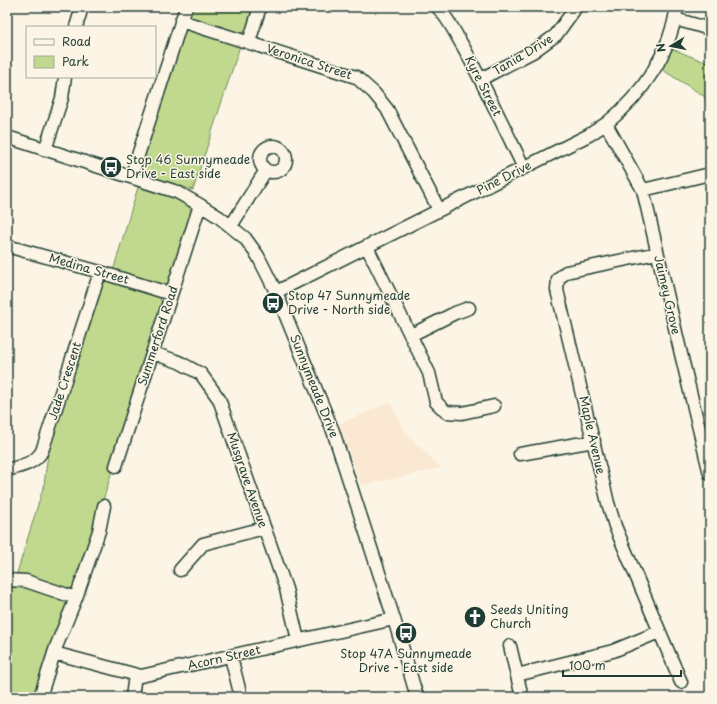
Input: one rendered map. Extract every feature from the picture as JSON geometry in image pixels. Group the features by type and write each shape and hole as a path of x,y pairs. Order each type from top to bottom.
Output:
{"street":[{"path":"76,26 82,7"},
{"path":"131,177 186,7"},
{"path":"249,42 260,7"},
{"name":"Kyre Street","path":"437,7 441,10 454,30 481,79 524,168"},
{"name":"Tania Drive","path":"481,79 534,51 556,35 575,7"},
{"path":"676,13 703,27 710,28"},
{"name":"Pine Drive","path":"276,292 589,135 606,124 640,90 656,67 671,35 676,13"},
{"name":"Veronica Street","path":"181,21 356,77 374,92 387,109 439,210"},
{"path":"45,150 62,98 65,78"},
{"name":"Jaimey Grove","path":"606,124 643,190 710,474"},
{"name":"Sunnymeade Drive","path":"7,137 177,192 200,205 231,226 245,238 258,256 276,292 333,431 394,619 417,697"},
{"path":"231,226 266,170"},
{"path":"643,190 710,174"},
{"name":"Summerford Road","path":"116,466 200,205"},
{"name":"Medina Street","path":"7,247 100,272 171,294"},
{"path":"367,247 429,373 436,402 446,412 462,413 494,406"},
{"name":"Maple Avenue","path":"657,253 566,272 558,279 558,290 608,503 615,526 681,682"},
{"name":"Jade Crescent","path":"7,470 20,467 40,455 100,272"},
{"path":"411,335 455,313 470,308"},
{"name":"Musgrave Avenue","path":"153,353 179,362 201,374 219,399 286,589 298,640"},
{"path":"520,454 594,441"},
{"path":"40,697 54,653 76,598 99,531 104,506"},
{"path":"180,570 203,544 264,528"},
{"path":"7,580 26,581 76,598"},
{"name":"Acorn Street","path":"54,653 141,676 231,657 298,640 394,619"},
{"path":"517,675 613,652 659,632"},
{"path":"510,646 522,697"},
{"path":"231,657 241,697"},
{"path":"132,697 135,675"}],"shaded area":[{"path":"390,402 406,433 441,468 361,486 339,424"}],"green space":[{"path":"191,7 254,7 247,31 238,34 192,19 189,13"},
{"path":"190,29 240,46 193,190 143,174 140,170 182,34 186,30"},
{"path":"670,48 710,64 710,111 704,96 661,69"},
{"path":"138,187 187,202 192,213 169,282 160,287 113,271"},
{"path":"110,280 159,297 163,304 77,586 70,589 17,573 44,485 48,453 101,287 106,281"},
{"path":"25,584 65,596 69,604 35,697 7,697 7,585"}],"place":[{"name":"Stop 46 Sunnymeade Drive - East side","path":"111,167"},
{"name":"Stop 47 Sunnymeade Drive - North side","path":"273,303"},
{"name":"Seeds Uniting Church","path":"475,617"},
{"name":"Stop 47A Sunnymeade Drive - East side","path":"406,633"}]}
